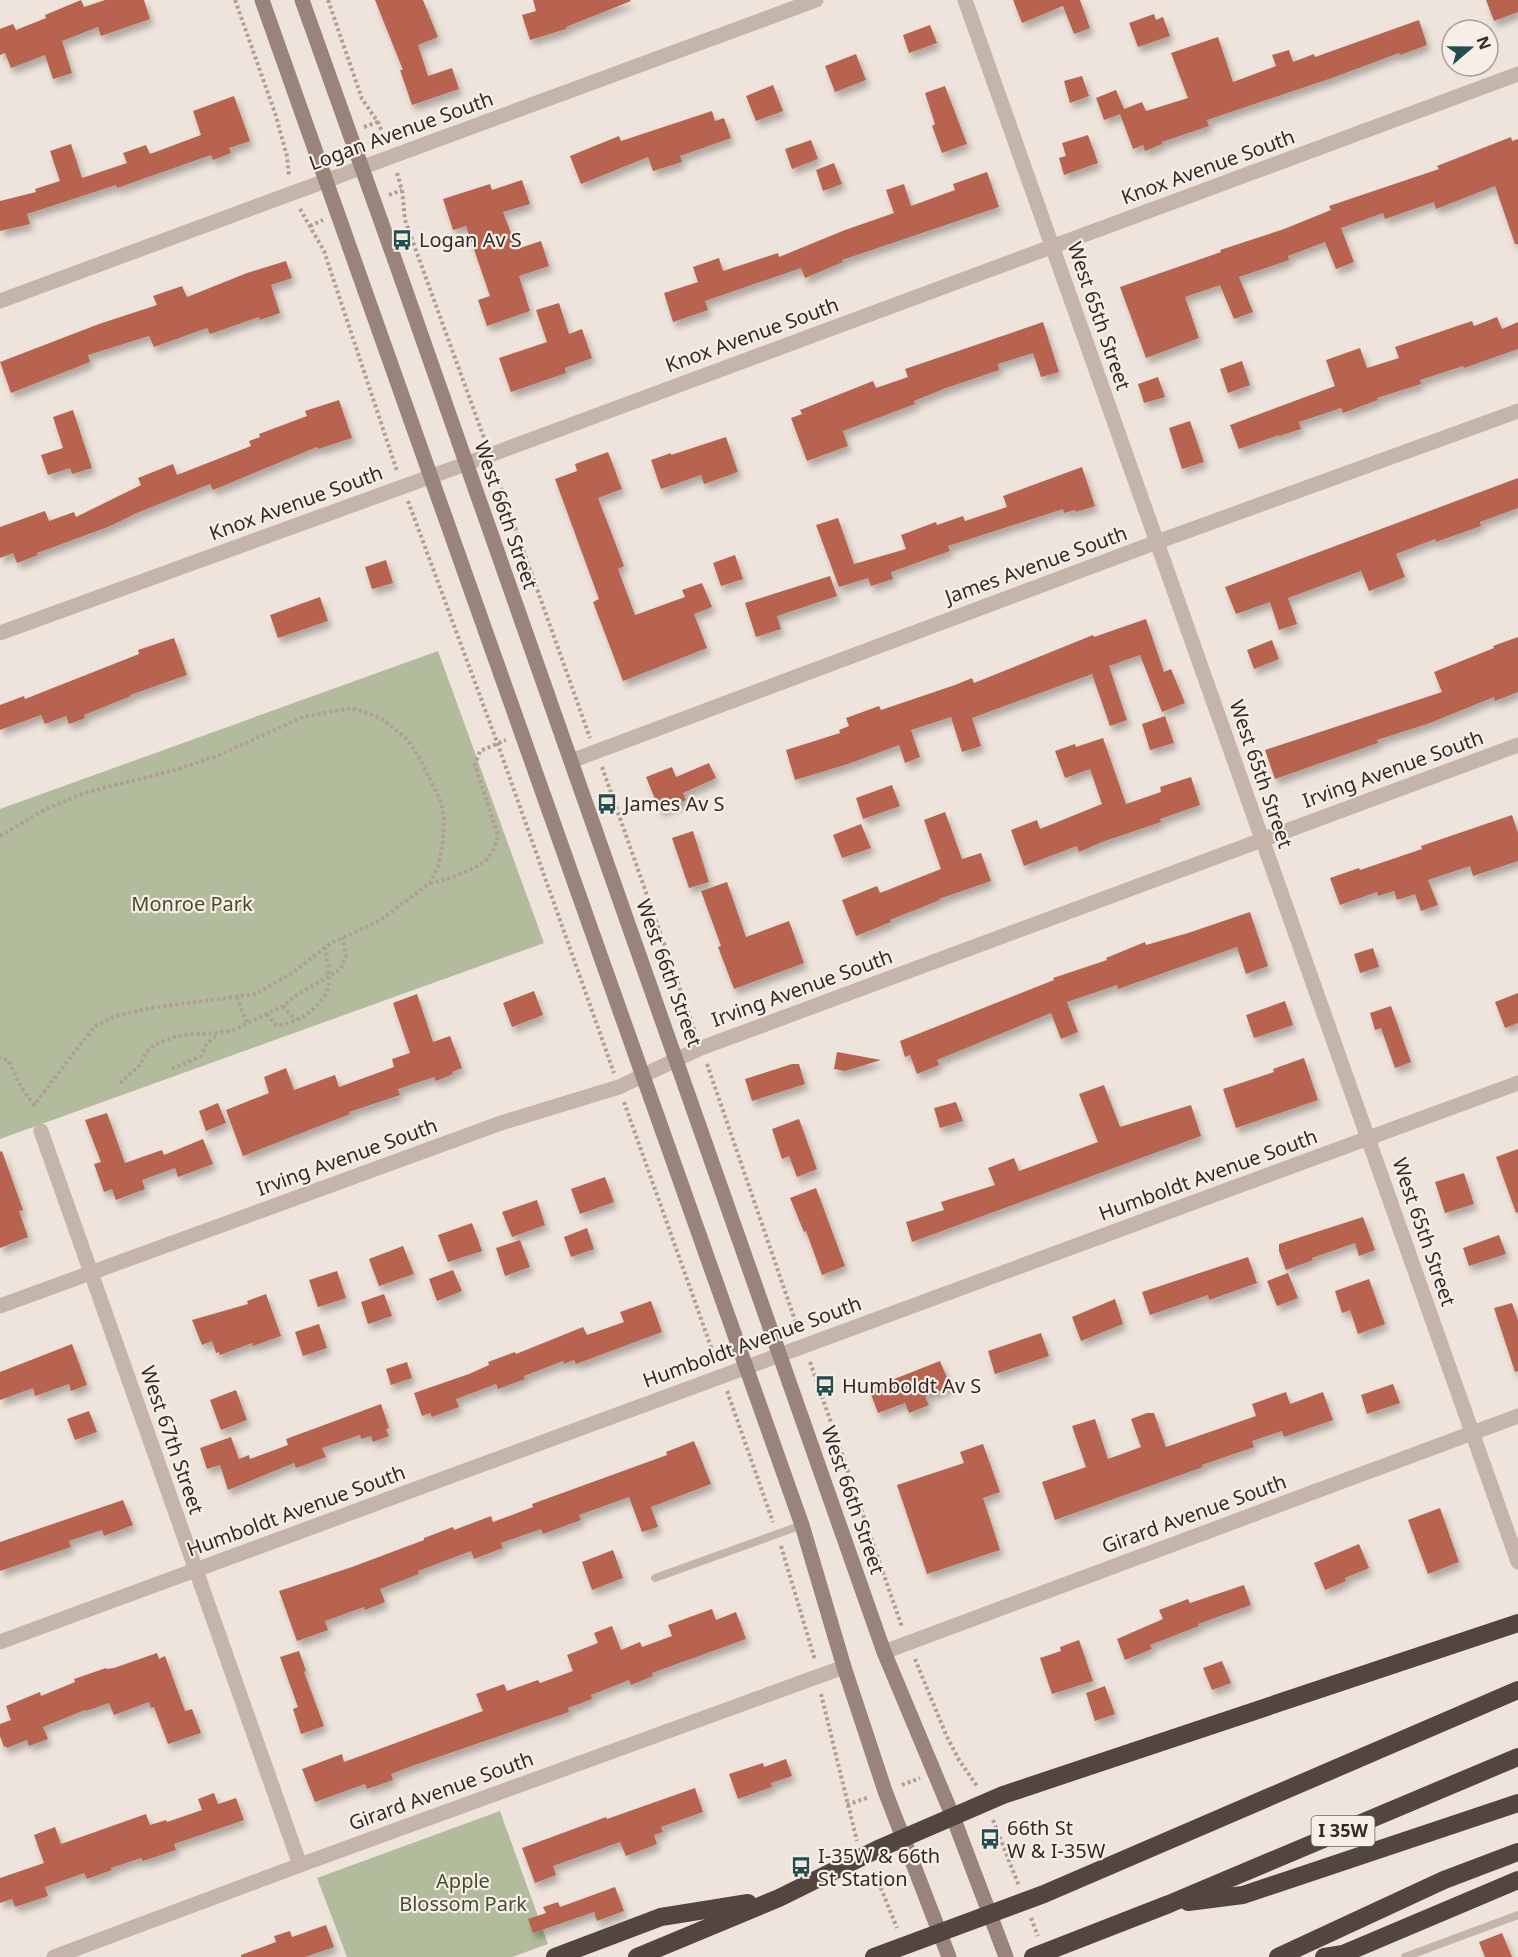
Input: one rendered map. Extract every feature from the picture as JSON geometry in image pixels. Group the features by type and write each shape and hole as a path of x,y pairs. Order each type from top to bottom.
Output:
{"highway":[{"path":"637,1957 779,1898 904,1837 1003,1795 1518,1623"},
{"path":"874,1957 1044,1894 1518,1690"},
{"name":"I 35W","path":"1033,1957 1169,1905 1518,1757"},
{"path":"1169,1905 1243,1895 1518,1803"},
{"path":"1278,1957 1444,1880 1518,1852"},
{"path":"1324,1957 1343,1954 1518,1880"},
{"path":"555,1957 661,1917 779,1898"}],"main road":[{"path":"262,0 802,1525 844,1667 885,1791 949,1957"},
{"name":"West 66th Street","path":"302,0 884,1652 953,1817 1006,1957"}],"street":[{"name":"Logan Avenue South","path":"0,301 816,0"},
{"name":"West 65th Street","path":"965,0 1518,1562"},
{"name":"Knox Avenue South","path":"0,633 466,464 1518,74"},
{"name":"James Avenue South","path":"571,761 1157,542 1518,411"},
{"name":"Irving Avenue South","path":"0,1306 501,1123 619,1087 701,1047 1518,745"},
{"name":"Humboldt Avenue South","path":"0,1642 1518,1083"},
{"name":"West 67th Street","path":"41,1131 300,1865"},
{"name":"Girard Avenue South","path":"884,1652 1518,1416"},
{"name":"Girard Avenue South","path":"54,1957 844,1667"}],"lane":[{"path":"655,1578 802,1525"},
{"path":"1404,1957 1518,1916"}],"path":[{"path":"235,0 275,113 287,156 288,174"},
{"path":"328,0 362,99 378,122 385,140"},
{"path":"301,212 324,250 403,486 497,742 777,1534 818,1676 857,1841"},
{"path":"0,836 46,809 84,794 175,770 217,756 303,717 352,708 381,717 406,739 420,759 441,802 444,818 444,841 438,866 430,883 379,921 325,948 292,973 256,994 150,1008 115,1016 94,1027 34,1105 21,1087 8,1060 0,1058"},
{"path":"581,714 596,752"},
{"path":"430,883 441,882 486,860 496,847 498,835 475,765 480,751 497,742"},
{"path":"120,1083 139,1066 146,1053 154,1045 174,1037 190,1034 232,1031 283,1006 295,996 341,969 346,957 343,938"},
{"path":"267,1014 276,1025 283,1025 307,1015 316,1005 327,991 328,957 325,948"},
{"path":"237,997 247,1024"},
{"path":"283,1006 295,1020"},
{"path":"172,1069 201,1056 206,1045 219,1033"},
{"path":"803,1346 908,1642 947,1737 975,1781"},
{"path":"848,1805 962,1763"},
{"path":"872,1868 900,1937"}],"green space":[{"name":"Monroe Park","path":"438,651 544,943 0,1139 0,809"},
{"name":"Apple Blossom Park","path":"500,1811 548,1944 512,1957 347,1957 317,1878"}],"building":[{"path":"81,0 84,7 105,0 144,0 150,19 101,36 98,27 62,41 72,73 53,79 45,55 11,68 5,53 0,55 0,29 13,24 16,30"},
{"path":"375,0 423,0 438,37 418,45 428,76 452,68 459,89 412,105 400,70 403,70"},
{"path":"533,0 631,1 566,27 566,29 530,40 522,15 536,11"},
{"path":"1013,0 1080,0 1090,28 1074,34 1063,6 1022,23"},
{"path":"1486,0 1518,0 1518,12 1500,19 1493,18"},
{"path":"1154,14 1156,20 1163,17 1170,36 1138,47 1129,23"},
{"path":"1419,20 1427,45 1207,120 1209,126 1162,142 1145,151 1143,145 1133,149 1120,114 1104,120 1096,98 1116,90 1124,109 1142,102 1146,111 1188,98 1171,53 1218,37 1233,82 1276,66 1272,55 1289,50 1293,62 1314,54 1315,57"},
{"path":"930,25 937,43 909,53 903,35"},
{"path":"856,54 866,80 835,92 825,66"},
{"path":"1082,76 1089,96 1070,103 1064,81"},
{"path":"773,85 783,111 756,121 746,96"},
{"path":"945,86 967,144 942,153 932,126 935,124 925,93"},
{"path":"234,96 250,141 229,148 231,153 213,160 211,155 117,188 116,185 27,214 30,224 0,231 0,201 36,192 35,189 60,181 50,151 71,144 82,178 127,163 123,153 146,145 150,154 201,135 193,111"},
{"path":"712,111 715,121 724,118 731,138 680,156 682,162 653,171 648,157 581,184 570,156 619,136 621,141"},
{"path":"1088,135 1098,163 1064,175 1059,158 1066,156 1062,143"},
{"path":"1511,137 1512,141 1518,139 1518,244 1515,244 1495,186 1436,209 1434,202 1385,219 1383,213 1341,228 1354,262 1336,269 1325,242 1288,256 1289,260 1239,277 1253,312 1234,319 1220,285 1185,297 1199,338 1146,358 1120,287 1284,229 1331,210 1329,206 1439,169 1437,166"},
{"path":"811,140 818,159 792,169 785,149"},
{"path":"834,163 842,184 823,191 816,170"},
{"path":"987,172 999,207 842,260 843,262 805,278 801,268 705,301 708,310 673,322 664,293 698,282 693,267 719,258 723,271 778,253 779,257 894,213 886,190 904,184 911,206 955,190 953,184"},
{"path":"522,180 530,204 503,212 517,249 541,241 549,266 519,276 530,311 487,326 478,300 490,296 466,226 453,230 443,199 490,184 492,190"},
{"path":"286,261 292,278 271,285 280,313 260,320 259,317 210,334 207,328 154,347 149,336 88,355 90,362 11,393 0,362 99,324 157,305 153,296 182,286 187,297 247,273"},
{"path":"559,303 569,334 582,329 592,358 565,368 566,373 511,392 499,358 547,342 536,310"},
{"path":"1497,317 1502,329 1518,322 1518,349 1464,368 1463,366 1420,380 1421,384 1377,398 1378,400 1343,413 1341,408 1299,422 1301,429 1239,449 1230,425 1335,386 1326,360 1360,348 1367,368 1399,358 1395,347 1472,321 1474,326"},
{"path":"1043,322 1059,372 1041,377 1033,353 998,364 999,370 946,388 914,401 915,404 843,431 848,446 807,461 791,418 802,414 800,410 873,381 876,388 908,377 905,369"},
{"path":"1242,361 1250,385 1228,393 1220,369"},
{"path":"1158,377 1165,397 1144,403 1138,384"},
{"path":"339,400 352,438 318,449 317,447 213,490 210,484 17,563 13,553 0,558 0,527 45,511 49,521 74,512 76,517 141,485 138,478 173,464 177,475 251,446 249,441 260,437 259,434 307,416 305,411"},
{"path":"73,410 92,468 72,474 70,468 48,475 41,455 63,448 53,417"},
{"path":"1190,421 1204,462 1182,469 1169,428"},
{"path":"726,437 738,472 704,484 701,475 661,489 651,460"},
{"path":"608,452 622,489 598,498 624,566 618,569 635,615 685,597 682,590 702,583 712,607 694,614 707,648 623,681 593,602 599,599 555,479 577,471 575,464"},
{"path":"1082,467 1095,506 1076,512 1075,510 1064,513 1063,509 948,546 950,551 891,572 893,579 871,586 868,578 839,587 816,525 838,518 854,564 906,549 901,535 936,522 937,525 963,516 965,521 1007,507 1003,496"},
{"path":"1518,478 1518,508 1480,522 1481,526 1436,542 1435,539 1396,554 1405,577 1369,591 1361,571 1288,598 1297,624 1279,630 1270,602 1236,614 1225,587"},
{"path":"735,555 743,579 721,586 713,563"},
{"path":"386,560 393,583 372,589 365,567"},
{"path":"830,576 837,596 777,616 781,629 756,637 745,603"},
{"path":"320,597 328,621 278,638 270,615"},
{"path":"1146,619 1164,672 1171,669 1185,703 1162,712 1140,655 1109,666 1127,720 1110,726 1092,674 972,718 981,746 962,752 951,717 911,730 920,757 905,763 899,745 795,780 786,750 840,733 839,730 849,726 846,718 879,706 881,710 972,678 974,683 1093,635 1094,637"},
{"path":"1518,637 1518,692 1495,701 1494,697 1430,723 1377,740 1378,743 1275,779 1265,750 1442,692 1434,672"},
{"path":"174,638 187,675 130,695 69,724 66,716 45,724 41,715 0,730 0,705 24,696 25,699 139,654 138,650"},
{"path":"1272,640 1279,659 1254,669 1247,650"},
{"path":"1165,716 1174,743 1150,750 1142,724"},
{"path":"1103,738 1126,804 1161,792 1160,787 1191,777 1200,805 1079,852 1077,846 1024,866 1011,830 1037,820 1040,829 1102,804 1090,769 1065,778 1055,751"},
{"path":"709,763 716,778 683,793 686,800 660,811 646,777 672,767 676,777"},
{"path":"892,785 900,806 863,819 856,798"},
{"path":"945,812 962,859 981,853 991,881 939,899 856,936 842,900 877,886 880,893 941,869 924,820"},
{"path":"1512,815 1518,833 1518,861 1473,876 1470,866 1428,880 1438,905 1421,911 1415,894 1397,900 1394,891 1378,896 1377,892 1340,905 1330,878 1422,849 1421,846"},
{"path":"861,824 871,848 842,858 833,835"},
{"path":"693,831 709,882 689,888 672,838"},
{"path":"727,882 746,937 789,921 804,963 734,989 701,891"},
{"path":"1250,912 1268,966 1246,974 1237,947 1118,989 1117,985 1067,1002 1078,1032 1061,1039 1051,1013 937,1060 939,1065 917,1074 910,1055 905,1057 900,1041 1054,980 1053,978 1107,960 1106,958 1145,942 1146,945 1188,933"},
{"path":"1373,948 1379,967 1360,973 1354,954"},
{"path":"534,991 543,1015 512,1027 503,1003"},
{"path":"1518,993 1518,1023 1505,1028 1495,1002"},
{"path":"417,994 433,1042 450,1036 462,1068 436,1081 434,1077 398,1089 400,1095 349,1112 350,1114 243,1156 226,1110 269,1093 264,1077 286,1068 294,1090 335,1075 339,1087 394,1067 392,1059 410,1053 393,1003"},
{"path":"1285,1001 1293,1025 1254,1038 1246,1015"},
{"path":"1391,1006 1411,1062 1395,1068 1381,1028 1375,1030 1370,1013"},
{"path":"837,1052 881,1060 845,1071 834,1069"},
{"path":"1304,1058 1318,1100 1236,1128 1223,1089 1274,1072 1273,1069"},
{"path":"792,1064 799,1064 805,1084 752,1101 745,1079"},
{"path":"1104,1085 1120,1127 1191,1105 1201,1136 912,1242 906,1222 944,1210 941,1202 995,1185 988,1168 1014,1158 1019,1171 1098,1142 1079,1094"},
{"path":"956,1102 963,1121 940,1128 934,1108"},
{"path":"218,1103 226,1123 206,1131 199,1111"},
{"path":"107,1113 125,1163 162,1150 164,1155 203,1139 213,1164 178,1177 175,1168 142,1180 145,1189 116,1200 112,1189 104,1192 94,1164 101,1162 85,1120"},
{"path":"799,1119 817,1169 797,1177 789,1156 782,1159 772,1129"},
{"path":"1518,1149 1518,1212 1516,1213 1496,1157"},
{"path":"2,1151 23,1210 19,1211 28,1237 0,1248 0,1152"},
{"path":"1464,1173 1474,1204 1445,1213 1435,1182"},
{"path":"605,1177 614,1202 580,1214 571,1189"},
{"path":"816,1188 845,1266 822,1275 806,1231 804,1232 790,1198"},
{"path":"537,1200 545,1225 512,1237 502,1212"},
{"path":"1363,1217 1375,1250 1359,1256 1355,1243 1286,1270 1279,1251 1279,1244"},
{"path":"472,1223 482,1251 448,1262 438,1235"},
{"path":"587,1228 594,1249 571,1257 564,1237"},
{"path":"1499,1235 1506,1254 1469,1266 1463,1248"},
{"path":"520,1240 530,1267 505,1276 496,1248"},
{"path":"403,1246 414,1274 379,1286 369,1259"},
{"path":"1248,1257 1257,1283 1209,1300 1208,1295 1150,1315 1142,1292"},
{"path":"453,1270 462,1291 437,1301 429,1279"},
{"path":"337,1271 346,1298 318,1307 309,1280"},
{"path":"1288,1273 1298,1298 1277,1306 1267,1281"},
{"path":"1369,1279 1385,1324 1358,1334 1350,1310 1342,1313 1335,1291"},
{"path":"266,1294 281,1336 253,1346 252,1343 220,1355 219,1352 216,1353 212,1341 202,1345 192,1320 248,1304 247,1301"},
{"path":"384,1294 392,1316 368,1324 361,1302"},
{"path":"1115,1299 1123,1324 1081,1341 1072,1317"},
{"path":"651,1301 662,1332 576,1364 574,1360 564,1364 563,1361 498,1389 496,1384 456,1399 459,1407 432,1417 430,1413 422,1416 414,1393 469,1374 489,1365 488,1362 515,1352 516,1354 583,1327 587,1335 624,1322 620,1312"},
{"path":"1512,1303 1518,1320 1518,1371 1515,1372 1494,1308"},
{"path":"319,1324 327,1348 303,1356 295,1332"},
{"path":"1041,1333 1049,1356 995,1374 988,1351"},
{"path":"72,1344 87,1385 71,1391 69,1384 35,1396 33,1388 0,1400 0,1372"},
{"path":"940,1361 951,1387 925,1397 929,1405 909,1413 905,1403 878,1413 869,1389"},
{"path":"407,1362 412,1378 391,1385 386,1369"},
{"path":"1393,1384 1400,1403 1367,1414 1361,1395"},
{"path":"236,1390 247,1420 221,1430 210,1400"},
{"path":"1286,1392 1290,1404 1323,1392 1333,1420 1284,1437 1282,1431 1252,1441 1254,1447 1055,1520 1042,1482 1086,1467 1072,1426 1095,1419 1108,1459 1141,1447 1131,1419 1154,1413 1166,1447 1256,1416 1252,1404"},
{"path":"381,1404 389,1428 386,1429 389,1436 373,1442 371,1436 361,1439 360,1435 322,1448 326,1457 296,1468 294,1463 228,1490 220,1465 207,1469 200,1448 231,1437 239,1459 249,1455 250,1459 288,1445 286,1439"},
{"path":"89,1411 97,1432 75,1440 67,1419"},
{"path":"694,1441 711,1484 651,1507 658,1527 642,1532 629,1497 579,1515 581,1520 543,1534 541,1529 501,1543 503,1548 474,1559 471,1551 418,1571 419,1574 380,1589 385,1602 325,1621 328,1630 297,1641 279,1591 352,1567 453,1527 454,1530 491,1516 493,1522 533,1507 532,1504 667,1455 666,1452"},
{"path":"983,1444 1000,1492 983,1498 1000,1550 927,1574 897,1485 964,1463 960,1452"},
{"path":"123,1500 133,1525 104,1536 102,1530 69,1541 71,1547 0,1571 0,1542"},
{"path":"1440,1508 1459,1562 1428,1574 1408,1520"},
{"path":"1359,1544 1369,1568 1325,1590 1314,1563"},
{"path":"613,1550 623,1578 592,1590 582,1562"},
{"path":"1244,1585 1251,1605 1198,1624 1199,1626 1150,1645 1152,1649 1125,1660 1117,1639 1163,1619 1159,1610 1188,1599 1190,1603"},
{"path":"712,1609 716,1620 736,1612 746,1639 652,1673 653,1676 631,1685 629,1680 591,1695 592,1699 568,1708 569,1712 391,1774 393,1780 367,1789 365,1784 315,1802 302,1769 342,1754 344,1762 483,1711 476,1694 504,1684 507,1691 538,1680 540,1683 573,1671 567,1655 598,1643 594,1633 612,1626 621,1650 640,1642 642,1647 672,1636 668,1625"},
{"path":"1079,1640 1093,1681 1052,1694 1040,1658 1061,1651 1060,1647"},
{"path":"299,1651 306,1671 304,1672 324,1726 301,1734 293,1709 298,1707 280,1657"},
{"path":"157,1653 159,1659 165,1656 185,1711 192,1709 201,1733 168,1744 154,1707 151,1708 149,1702 114,1715 109,1703 43,1727 48,1739 29,1746 27,1740 7,1748 4,1747 0,1736 0,1724 11,1720 6,1706 40,1692 41,1696 75,1682 74,1679"},
{"path":"1222,1661 1231,1683 1212,1690 1203,1668"},
{"path":"1105,1686 1115,1714 1095,1721 1086,1693"},
{"path":"786,1759 792,1776 771,1783 772,1787 738,1799 729,1774 763,1763 764,1767"},
{"path":"695,1788 703,1812 661,1827 663,1832 654,1835 657,1844 626,1856 620,1842 553,1866 556,1875 535,1883 522,1848"},
{"path":"214,1793 218,1804 236,1798 244,1820 174,1844 176,1850 143,1861 141,1858 87,1879 84,1873 45,1887 48,1896 15,1907 12,1899 0,1903 0,1878 44,1863 34,1835 55,1827 61,1844 146,1814 150,1825 166,1820 167,1822 202,1810 198,1799"},
{"path":"615,1887 624,1911 597,1921 594,1912 533,1933 528,1919 546,1913 543,1907 558,1902 560,1907"},
{"path":"326,1925 334,1947 305,1957 241,1957 241,1955 276,1942 274,1936 290,1931 292,1937"},
{"path":"1502,1933 1512,1957 1485,1957 1479,1942"}],"place":[{"name":"Logan Av S","path":"402,240"},
{"name":"James Av S","path":"607,804"},
{"name":"Humboldt Av S","path":"825,1386"},
{"name":"66th St W & I-35W","path":"990,1839"},
{"name":"I-35W & 66th St Station","path":"801,1867"}]}
